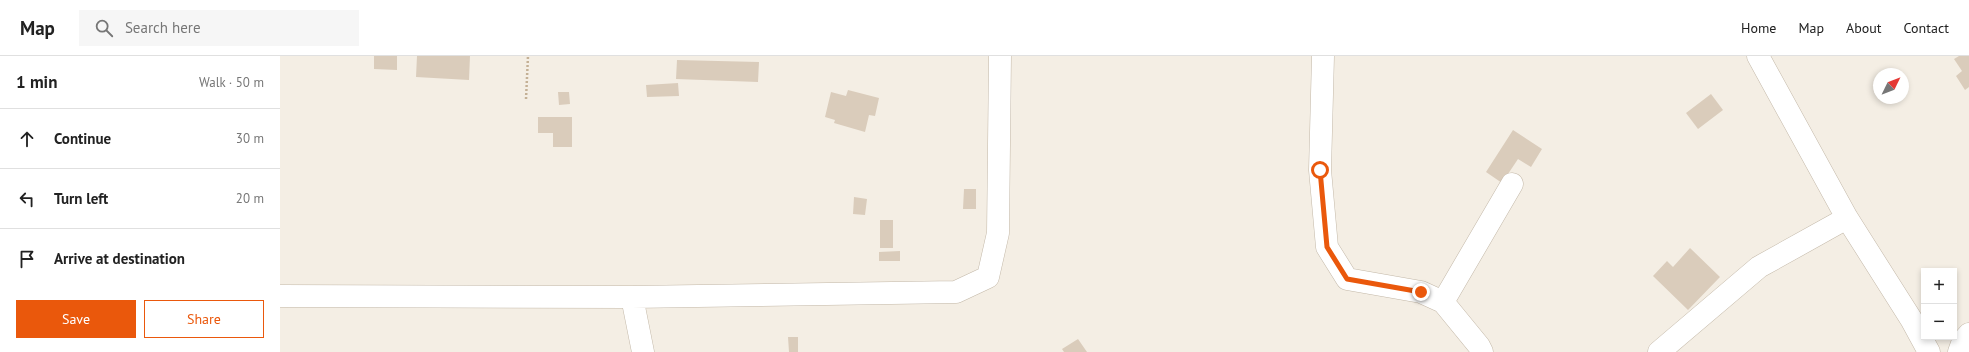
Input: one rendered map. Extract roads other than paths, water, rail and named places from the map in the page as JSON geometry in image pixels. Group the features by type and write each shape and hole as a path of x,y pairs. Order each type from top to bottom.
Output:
{"street":[{"path":"280,296 632,297 956,292 988,277 998,233 1000,56"},
{"path":"1323,56 1320,170 1327,247 1347,279 1421,292 1443,302 1479,346 1482,352"},
{"path":"1758,56 1847,218 1917,321 1930,352"},
{"path":"1443,302 1512,184"},
{"path":"1659,352 1759,267 1847,218"},
{"path":"632,297 643,352"},
{"path":"1957,332 1969,331"},
{"path":"1959,352 1969,334"}]}
